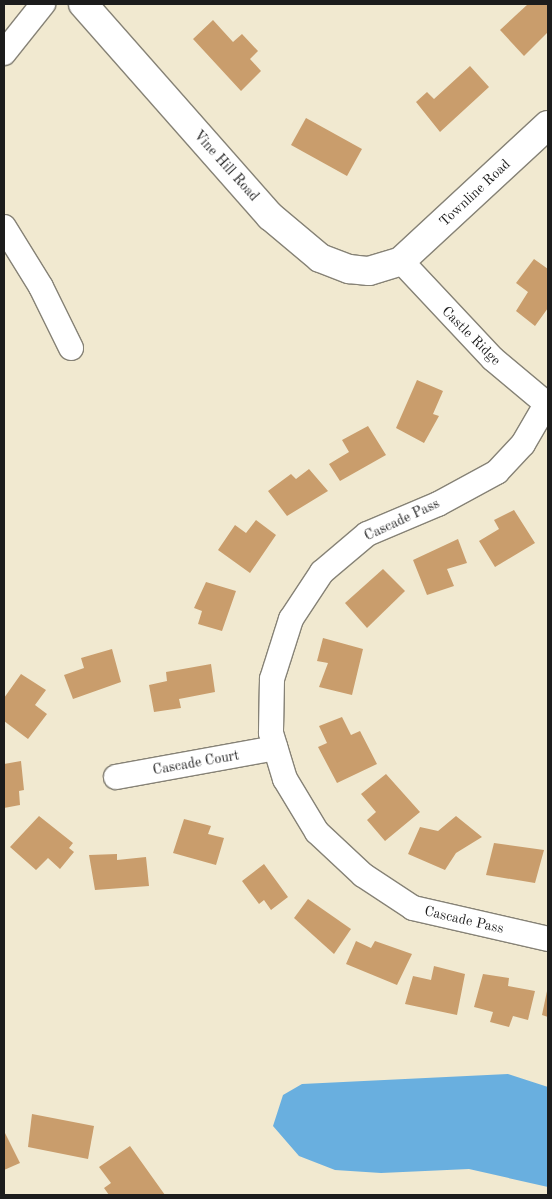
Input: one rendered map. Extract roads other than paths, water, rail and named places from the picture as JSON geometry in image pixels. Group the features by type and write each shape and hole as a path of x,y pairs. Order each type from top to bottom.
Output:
{"street":[{"path":"4,53 43,4"},
{"name":"Vine Hill Road","path":"82,4 295,241 349,269 368,271 401,261"},
{"name":"Townline Road","path":"401,261 548,125"},
{"path":"4,226 41,287 71,348"},
{"name":"Castle Ridge","path":"401,261 493,359 548,403"},
{"name":"Cascade Pass","path":"548,403 523,444 497,472 438,504 367,534 322,572 291,620 272,679 270,733 285,779 317,832 363,875 413,908 548,939"},
{"name":"Cascade Court","path":"116,777 275,748"}],"water":[{"path":"508,1074 548,1087 548,1187 469,1169 381,1173 335,1170 299,1156 273,1126 283,1095 302,1084"}]}
